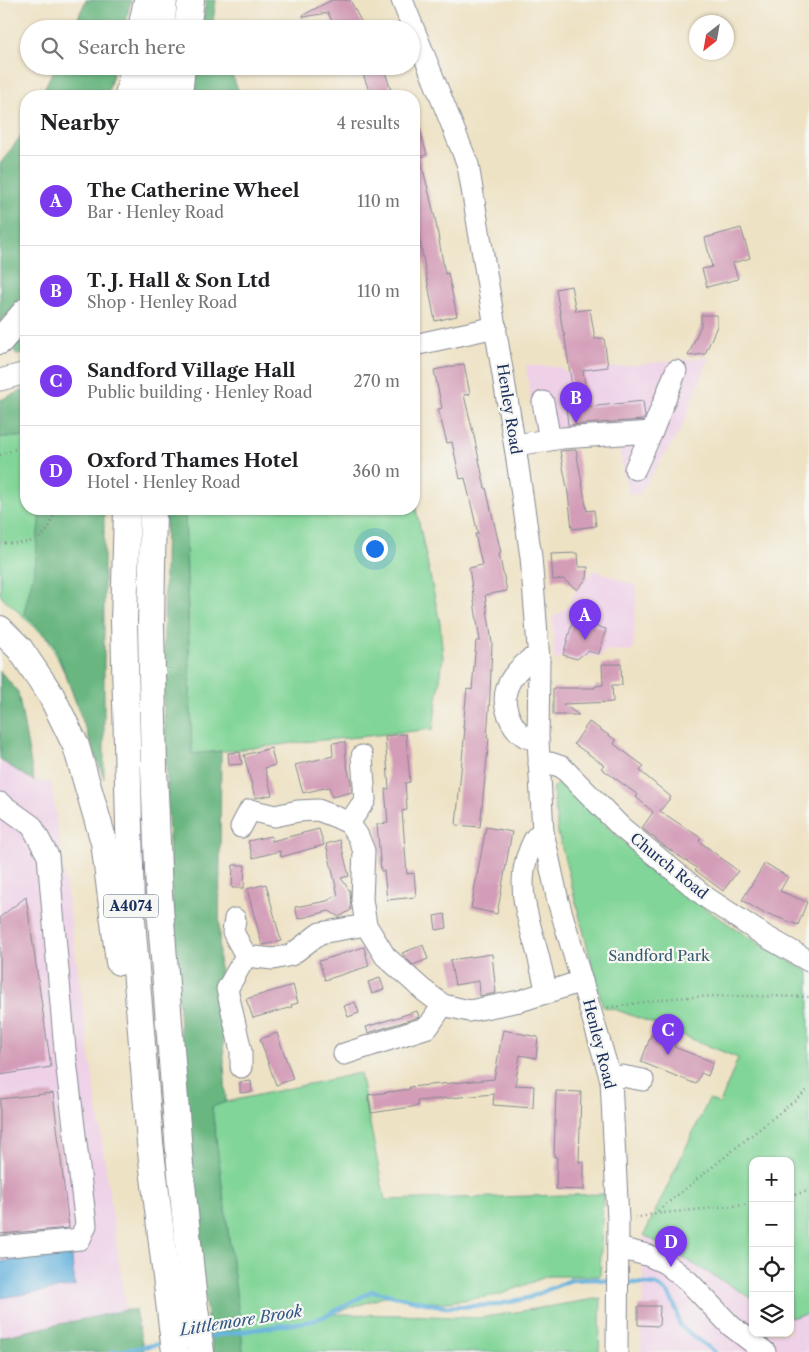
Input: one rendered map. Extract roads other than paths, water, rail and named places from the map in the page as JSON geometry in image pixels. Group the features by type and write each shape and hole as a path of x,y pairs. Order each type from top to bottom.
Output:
{"main road":[{"path":"143,20 147,0"},
{"path":"162,20 164,0"},
{"path":"188,20 191,0"},
{"path":"129,90 132,75"},
{"path":"155,90 156,75"},
{"path":"180,90 181,75"},
{"path":"0,341 20,318"},
{"name":"A4074","path":"127,515 124,621 131,907 150,1143 182,1302 201,1352"},
{"name":"A4074","path":"153,515 151,625 158,894 180,1164 182,1302 175,1352"},
{"path":"0,629 20,649 50,695 76,746 104,842 130,1052 150,1143"}],"street":[{"name":"Henley Road","path":"402,0 410,20"},
{"name":"Henley Road","path":"420,45 468,165 515,445 531,557 539,660 538,764 543,832 558,901 611,1080 618,1220 617,1352"},
{"path":"420,344 496,327"},
{"path":"635,469 676,371"},
{"path":"0,380 20,375"},
{"path":"543,402 550,440"},
{"path":"515,445 550,440 652,432"},
{"path":"538,740 525,737 513,726 506,703 506,690 511,679 529,660 539,660"},
{"path":"349,824 366,800 362,756"},
{"name":"Church Road","path":"538,764 562,767 621,827 707,898 765,936 809,961"},
{"path":"0,803 32,826 48,856 66,1061 86,1225 80,1239 0,1247"},
{"path":"242,827 250,810 275,816 298,811 318,810 349,824 358,836 364,851 362,899 366,925 385,956 443,1005 469,1011 520,1001 582,981"},
{"path":"543,832 535,836 526,858 522,879 526,917 538,955 546,993"},
{"path":"235,919 233,932 246,956"},
{"path":"246,956 273,959 291,955 320,933 366,925"},
{"path":"241,1067 241,1051 227,988 246,956"},
{"path":"344,1054 428,1027 443,1005"},
{"path":"611,1080 622,1076 643,1080"},
{"path":"618,1248 647,1255 665,1262 688,1281 731,1326 765,1352"}],"water":[{"path":"71,1250 75,1286 0,1298 0,1262"}],"waterway":[{"name":"Littlemore Brook","path":"206,1337 312,1321 328,1315 372,1291 445,1307 495,1305 528,1298 571,1280 594,1279 611,1281"},
{"name":"Littlemore Brook","path":"624,1282 656,1285 668,1293 675,1306 680,1326 715,1352"},
{"name":"Littlemore Brook","path":"113,1352 166,1343"}],"place":[{"name":"T. J. Hall & Son Ltd","path":"576,423"},
{"name":"The Catherine Wheel","path":"585,640"},
{"name":"Sandford Village Hall","path":"668,1055"},
{"name":"Oxford Thames Hotel","path":"671,1267"}],"park label":[{"name":"Sandford Park","path":"659,956"}]}
